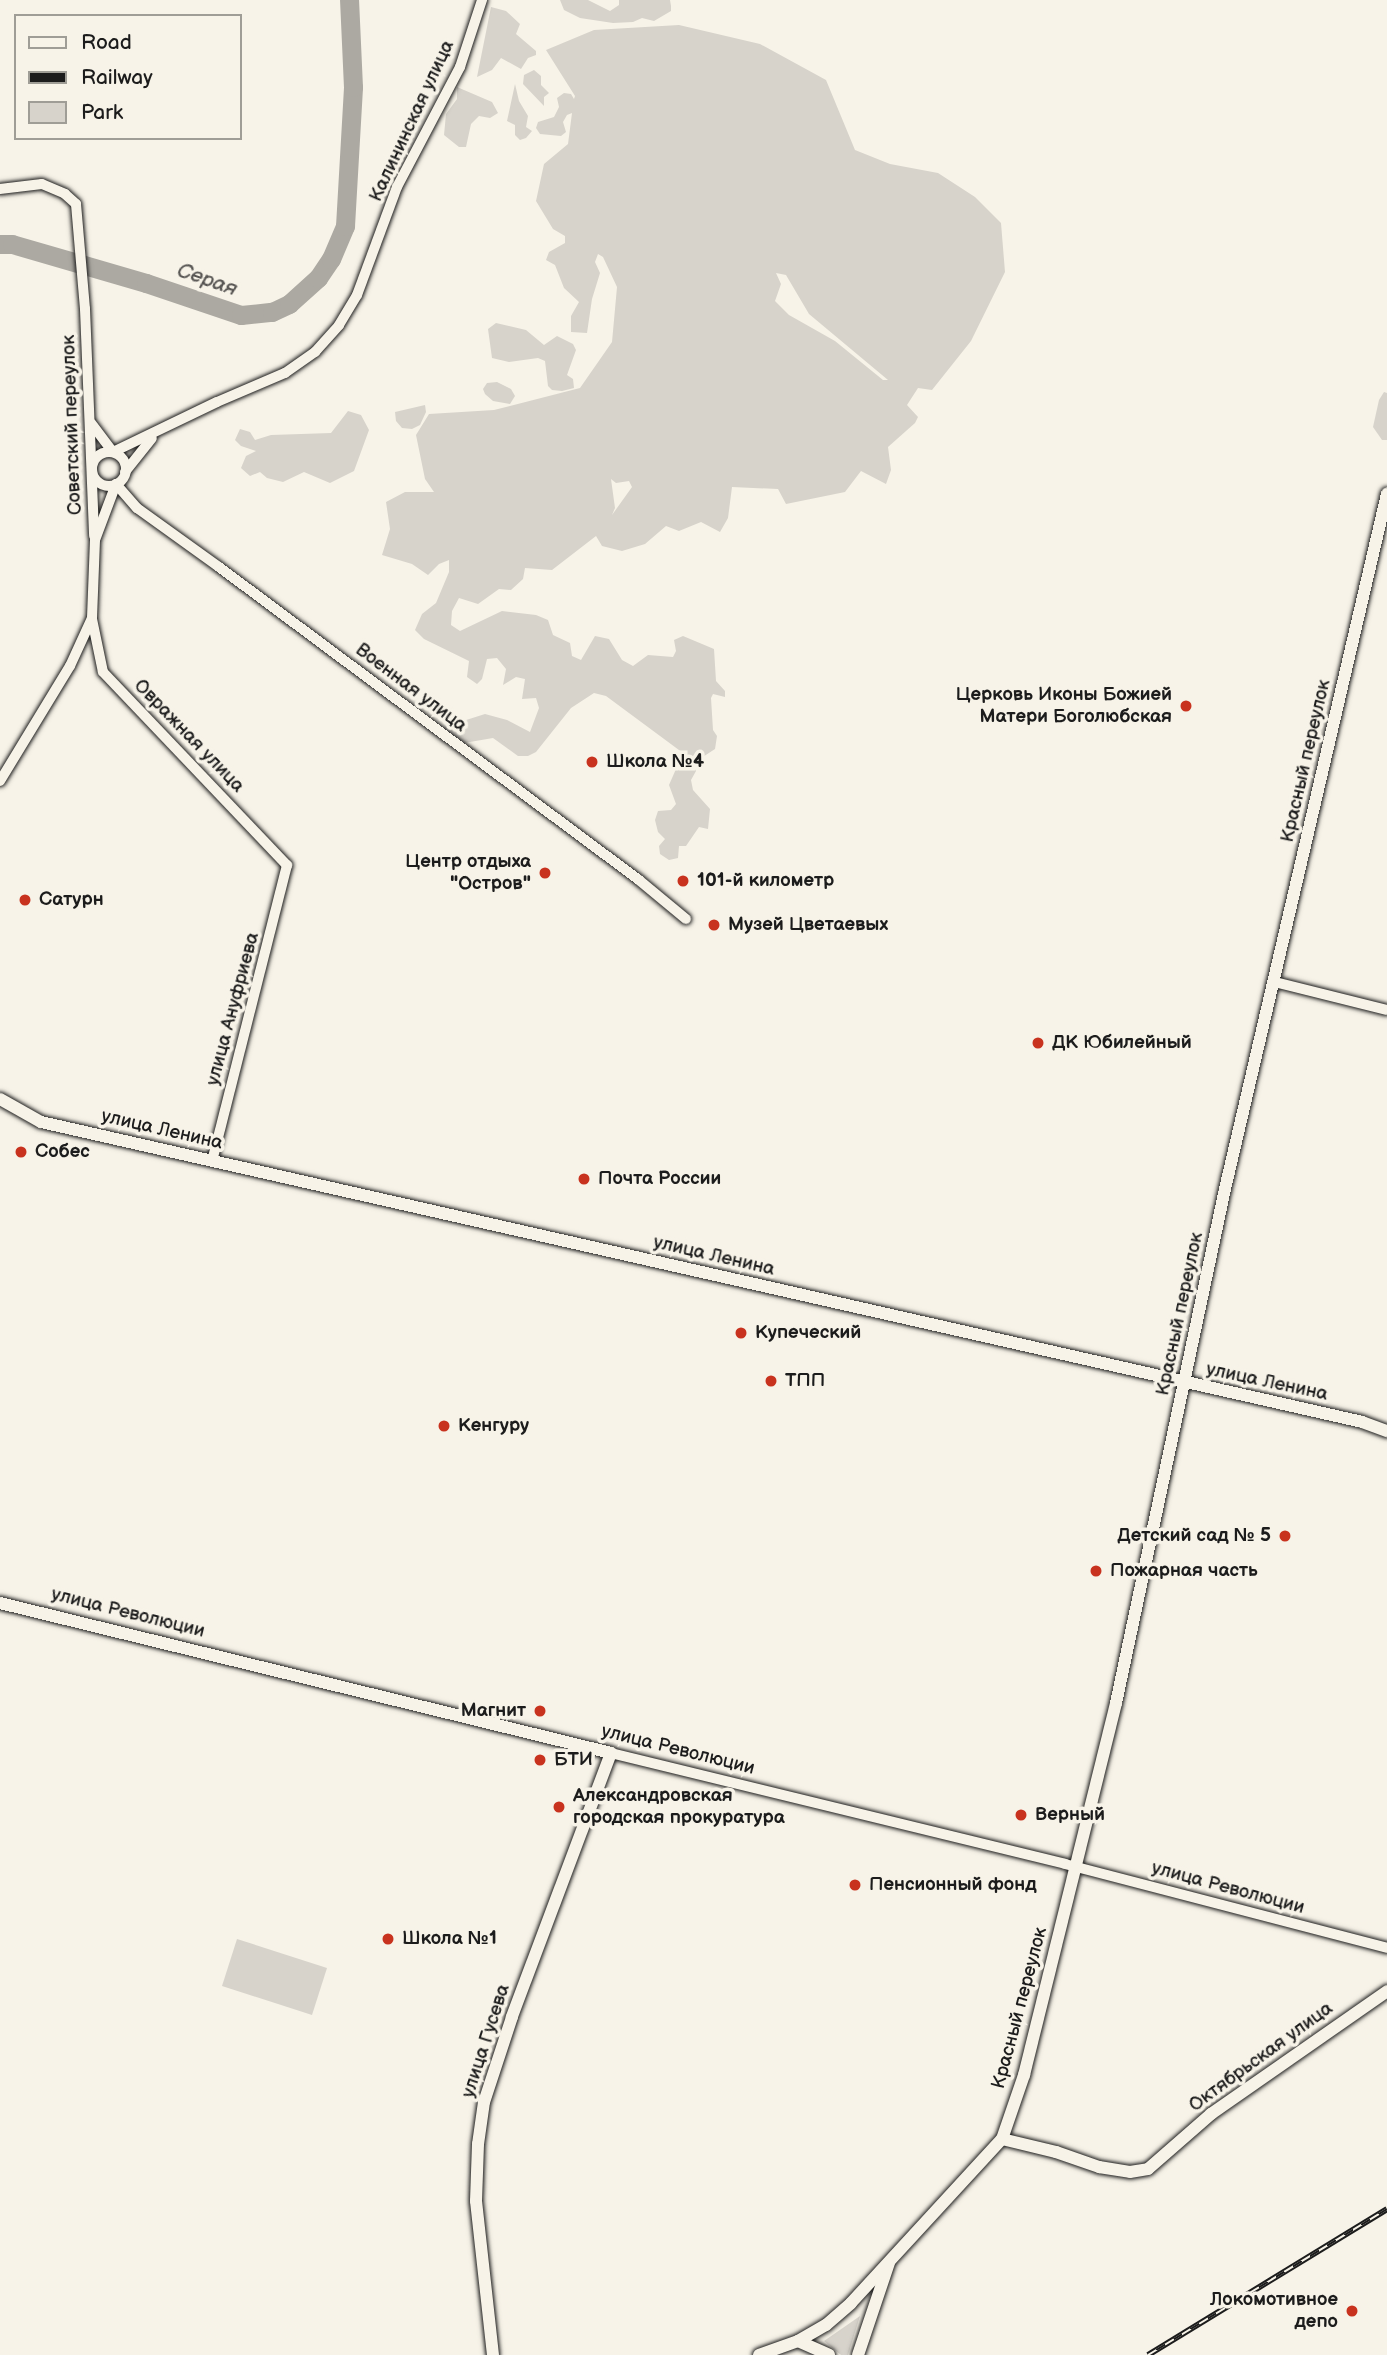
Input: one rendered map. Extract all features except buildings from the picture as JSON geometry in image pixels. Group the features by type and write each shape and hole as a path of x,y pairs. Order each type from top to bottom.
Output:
{"main road":[{"name":"Красный переулок","path":"1002,2139 1024,2075 1077,1868 1185,1384 1225,1189 1387,494"},
{"name":"улица Ленина","path":"0,1099 33,1120 1185,1384 1362,1422 1387,1431"},
{"name":"улица Революции","path":"0,1603 611,1754"},
{"name":"улица Гусева","path":"493,2355 476,2202 478,2144 484,2102 512,2017 611,1754"},
{"name":"Октябрьская улица","path":"1002,2139 1056,2152 1100,2167 1130,2172 1148,2169 1212,2114 1387,1991"},
{"path":"759,2355 798,2341 826,2325 851,2303 1002,2139"},
{"path":"858,2355 891,2257"},
{"path":"798,2341 829,2355"}],"street":[{"name":"Калининская улица","path":"113,453 155,435 217,402 285,373 315,352 339,325 357,295 397,187 460,68 482,0"},
{"name":"Советский переулок","path":"0,189 41,184 65,194 76,204 85,309 94,540"},
{"path":"91,423 113,453 123,460 125,472"},
{"path":"0,781 70,666 92,618 94,540 116,484 155,435"},
{"path":"113,453 99,455 92,468 99,483 116,484"},
{"name":"Военная улица","path":"116,484 137,508 686,919"},
{"name":"Овражная улица","path":"92,618 103,672 287,865"},
{"name":"улица Ануфриева","path":"212,1161 287,865"},
{"path":"1275,982 1387,1010"},
{"name":"улица Революции","path":"611,1754 1077,1868 1387,1948"}],"green space":[{"path":"560,0 588,0 610,11 619,5 619,0 670,0 671,11 654,21 642,18 633,22 613,23 580,18 564,10"},
{"path":"491,7 506,11 520,24 516,34 536,51 536,55 528,58 521,69 501,58 492,70 477,77"},
{"path":"679,25 760,44 826,80 855,150 890,164 938,173 975,197 1001,223 1005,272 971,341 932,390 918,388 907,405 918,417 915,423 888,447 891,470 886,484 861,471 845,492 786,504 778,489 732,487 728,518 720,532 701,522 679,531 666,526 645,544 622,551 602,546 596,536 552,570 525,568 523,579 511,590 499,589 478,604 459,598 452,611 451,625 460,631 502,611 536,615 548,620 553,635 570,643 572,656 581,660 595,636 609,639 622,660 633,666 648,655 673,657 676,651 674,640 683,636 714,649 716,681 725,691 725,697 713,694 711,698 713,730 717,736 715,749 692,764 696,771 691,780 693,790 710,809 708,829 699,827 686,846 679,846 678,858 669,860 660,854 659,846 665,839 658,832 655,820 658,811 671,810 676,804 669,785 683,753 606,696 594,693 571,708 536,752 528,756 518,756 493,738 464,743 441,728 485,714 507,720 530,732 539,708 536,698 522,699 525,679 516,677 503,685 506,669 497,658 487,659 482,679 477,684 467,677 469,661 424,639 415,630 422,614 436,603 449,572 449,560 439,564 428,575 412,564 382,555 390,529 386,502 405,492 434,492 425,479 416,435 429,414 494,410 580,388 612,342 617,287 603,257 598,254 595,262 600,273 592,299 587,333 571,332 571,316 579,302 564,288 555,265 546,260 549,252 565,243 565,236 553,229 536,201 544,164 568,144 572,113 567,115 563,122 566,132 561,136 540,134 536,128 538,122 554,117 559,107 557,98 564,93 571,94 574,99 575,96 546,50 594,30","holes":["776,273 786,275 809,314 888,380 883,380 835,341 789,315 775,301 781,284","611,479 616,483 629,481 632,487 612,515 615,508"]},
{"path":"534,70 541,76 541,85 549,93 544,97 544,106 523,84 524,75"},
{"path":"515,84 519,101 528,116 526,127 532,131 520,140 515,135 515,125 507,121"},
{"path":"457,87 492,102 498,113 490,118 479,116 471,124 466,147 459,147 444,135 446,114 457,99"},
{"path":"496,323 526,330 544,345 557,336 573,344 576,350 567,375 573,379 574,388 552,390 548,386 545,361 538,358 509,362 492,358 488,329"},
{"path":"497,382 511,389 515,396 510,404 493,401 485,394 483,389 487,383"},
{"path":"1384,392 1387,393 1387,440 1382,440 1373,427 1379,400"},
{"path":"425,405 426,412 420,425 412,429 402,428 396,421 395,412"},
{"path":"348,411 361,415 369,430 354,471 330,483 304,472 283,482 267,478 260,472 250,476 241,468 246,456 256,451 241,446 235,440 240,429 250,432 255,440 271,435 331,433"},
{"path":"237,1939 327,1968 312,2015 222,1986"},
{"path":"860,2316 848,2355 841,2355 824,2341"}],"waterway":[{"name":"Серая","path":"0,244 12,244 146,283 241,315 272,312 289,304 318,278 331,259 345,226 353,87 349,0"}],"railway":[{"path":"1148,2355 1387,2209"}],"place":[{"name":"Церковь Иконы Божией Матери Боголюбская","path":"1186,706"},
{"name":"Школа №4","path":"592,762"},
{"name":"Центр отдыха \"Остров\"","path":"545,873"},
{"name":"101-й километр","path":"683,881"},
{"name":"Сатурн","path":"25,900"},
{"name":"Музей Цветаевых","path":"714,925"},
{"name":"ДК Юбилейный","path":"1038,1043"},
{"name":"Собес","path":"21,1152"},
{"name":"Почта России","path":"584,1179"},
{"name":"Купеческий","path":"741,1333"},
{"name":"ТПП","path":"771,1381"},
{"name":"Кенгуру","path":"444,1426"},
{"name":"Детский сад № 5","path":"1285,1536"},
{"name":"Пожарная часть","path":"1096,1571"},
{"name":"Магнит","path":"540,1711"},
{"name":"БТИ","path":"540,1760"},
{"name":"Александровская городская прокуратура","path":"559,1807"},
{"name":"Верный","path":"1021,1815"},
{"name":"Пенсионный фонд","path":"855,1885"},
{"name":"Школа №1","path":"388,1939"},
{"name":"Локомотивное депо","path":"1352,2311"}]}
